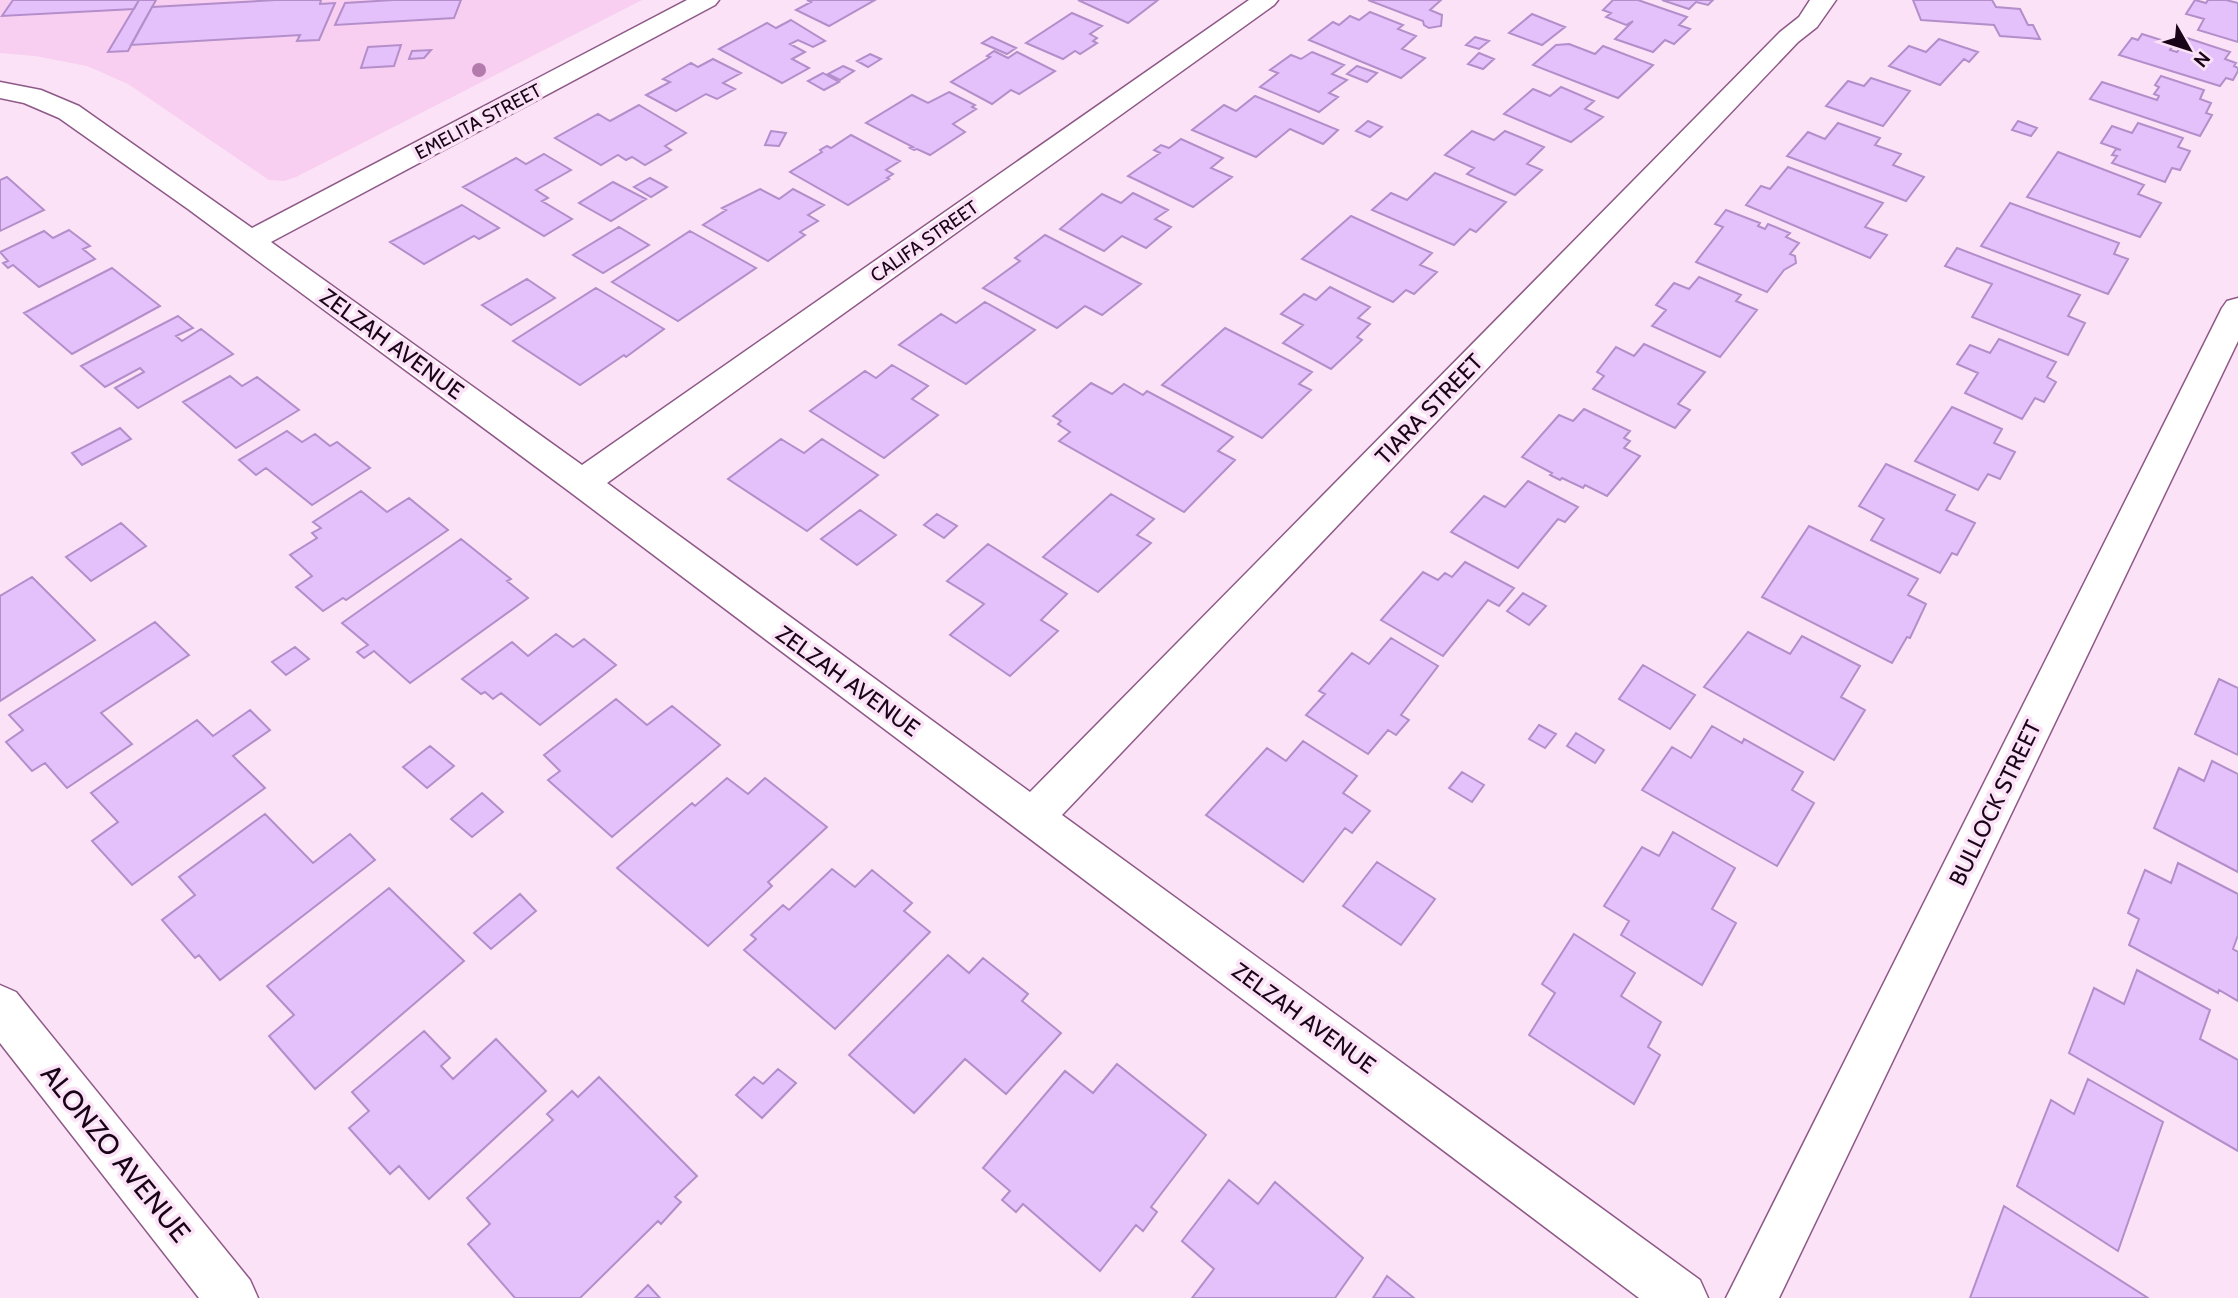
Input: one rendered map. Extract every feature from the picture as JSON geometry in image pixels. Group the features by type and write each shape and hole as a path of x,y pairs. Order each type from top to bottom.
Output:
{"street":[{"name":"EMELITA STREET","path":"250,241 706,0"},
{"name":"CALIFA STREET","path":"582,483 1265,0"},
{"name":"TIARA STREET","path":"1033,817 1788,37 1808,22 1824,0"},
{"name":"ZELZAH AVENUE","path":"0,90 31,96 69,112 250,241 582,483 1682,1298"},
{"name":"BULLOCK STREET","path":"1752,1298 2238,308"},
{"name":"ALONZO AVENUE","path":"0,1007 232,1298"}],"shaded area":[{"path":"0,0 642,0 284,181 269,180 128,84 87,66 35,56 0,53"}],"building":[{"path":"13,0 139,0 134,9 2,16"},
{"path":"139,0 156,0 128,51 108,52"},
{"path":"321,0 320,4 335,3 319,40 297,41 300,35 131,45 152,7"},
{"path":"461,0 454,18 335,25 345,3"},
{"path":"807,0 875,0 829,26 796,10 811,2"},
{"path":"1078,0 1158,0 1128,23"},
{"path":"1368,0 1441,0 1430,10 1442,15 1441,26 1429,28 1423,21"},
{"path":"1613,0 1638,0 1687,17 1679,25 1690,29 1674,44 1665,40 1653,52 1615,39 1633,21 1626,25 1606,17 1611,13 1603,10"},
{"path":"1662,0 1713,0 1708,5 1696,2 1689,9"},
{"path":"1913,0 1992,0 1996,7 2020,9 2028,25 2033,25 2040,39 2000,36 1994,25 1921,20"},
{"path":"2195,0 2206,3 2208,0 2226,0 2238,3 2238,42 2198,30 2204,19 2186,14"},
{"path":"1370,12 1403,25 1398,29 1416,36 1402,49 1425,58 1401,78 1309,40 1333,22 1339,25 1350,16 1359,20"},
{"path":"1072,13 1102,26 1090,34 1097,38 1093,41 1097,43 1080,54 1075,51 1063,59 1026,43"},
{"path":"1532,14 1565,27 1542,45 1509,33"},
{"path":"791,20 825,41 813,47 798,40 790,44 805,52 792,59 809,68 782,83 719,49 767,23 776,28"},
{"path":"2142,34 2174,44 2170,50 2177,52 2187,38 2230,52 2225,59 2236,63 2234,66 2238,71 2233,80 2226,78 2220,86 2119,55 2132,38 2138,40"},
{"path":"992,37 1016,48 1007,54 982,43"},
{"path":"1475,37 1489,41 1479,49 1466,45"},
{"path":"1939,39 1978,52 1969,62 1964,59 1940,85 1889,66 1909,46 1926,52"},
{"path":"1569,44 1595,54 1603,46 1653,65 1618,98 1533,65 1556,45"},
{"path":"401,45 394,66 361,68 368,47"},
{"path":"431,50 424,58 409,59 412,51"},
{"path":"994,51 1008,58 1017,52 1055,71 1019,94 1011,90 992,104 951,82 990,57 987,56"},
{"path":"1312,52 1344,65 1332,74 1347,80 1329,93 1338,97 1319,112 1260,87 1278,73 1270,70 1291,55 1301,59"},
{"path":"1479,53 1494,59 1483,69 1468,64"},
{"path":"870,54 881,59 868,67 857,61"},
{"path":"713,59 741,73 723,83 735,89 717,99 706,94 676,111 646,95 670,82 663,79 691,63 698,67"},
{"path":"843,66 854,71 840,80 828,74"},
{"path":"1357,66 1377,73 1367,82 1347,74"},
{"path":"823,73 839,82 824,90 808,81"},
{"path":"2161,76 2204,90 2200,99 2211,103 2206,113 2212,115 2200,136 2090,99 2102,82 2157,100 2159,96 2154,94 2159,87 2155,85"},
{"path":"1871,78 1910,91 1883,126 1826,106 1848,81 1864,86"},
{"path":"1561,87 1594,101 1585,109 1603,117 1571,142 1504,114 1533,89 1550,96"},
{"path":"949,92 975,105 972,107 976,109 953,124 965,132 930,155 910,148 913,147 866,123 912,95 928,103"},
{"path":"1255,96 1338,130 1323,144 1290,129 1256,157 1192,130 1224,105 1236,111"},
{"path":"639,105 686,133 665,146 671,150 645,165 632,157 626,160 618,155 601,165 555,138 598,114 610,121"},
{"path":"1368,121 1382,127 1370,137 1356,131"},
{"path":"2018,121 2037,128 2031,136 2012,130"},
{"path":"1838,123 1880,138 1875,145 1901,154 1893,165 1924,177 1906,201 1787,156 1808,132 1825,139"},
{"path":"2138,123 2183,138 2178,147 2190,151 2180,170 2172,168 2165,182 2112,163 2117,156 2112,155 2116,149 2121,150 2101,143 2112,126 2132,133"},
{"path":"771,131 786,133 779,146 765,145"},
{"path":"1472,131 1494,140 1505,131 1544,147 1527,164 1542,170 1515,195 1467,174 1474,168 1445,155"},
{"path":"851,135 900,161 886,170 893,174 887,178 889,179 848,205 790,172 822,152 820,150 827,146 831,148"},
{"path":"1181,139 1223,158 1211,168 1232,177 1193,207 1128,176 1160,153 1154,150 1161,145 1169,148"},
{"path":"2058,152 2144,185 2138,194 2161,203 2140,237 2027,197"},
{"path":"544,154 571,170 536,190 548,198 542,201 572,219 544,236 463,187 516,158 526,164"},
{"path":"1788,167 1883,203 1865,227 1887,235 1870,258 1746,205 1761,186 1770,189"},
{"path":"1435,173 1506,202 1476,232 1470,229 1454,245 1372,210 1391,193 1407,200"},
{"path":"7,177 44,210 0,231 0,180"},
{"path":"650,178 667,187 651,197 634,187"},
{"path":"613,182 646,199 611,221 579,203"},
{"path":"760,189 779,199 793,189 824,205 808,215 818,221 800,232 805,235 768,261 703,225 726,210 722,208"},
{"path":"1133,193 1168,210 1155,219 1171,227 1146,248 1122,236 1104,251 1060,229 1102,194 1121,203"},
{"path":"2010,203 2119,243 2114,254 2128,259 2108,294 1981,246"},
{"path":"462,205 499,228 479,239 474,236 424,264 390,242"},
{"path":"1726,210 1760,223 1758,226 1765,229 1768,224 1790,233 1786,237 1799,243 1790,254 1795,256 1796,263 1784,270 1767,292 1696,262 1723,227 1715,224"},
{"path":"1351,216 1432,253 1420,265 1437,272 1414,294 1406,290 1393,302 1302,259"},
{"path":"619,227 649,245 603,273 573,255"},
{"path":"69,230 90,246 83,249 95,259 39,287 13,265 8,268 3,263 8,261 0,252 44,231 53,238"},
{"path":"690,231 756,268 678,321 612,282"},
{"path":"1045,235 1141,284 1102,315 1085,306 1057,328 983,288 1020,261 1015,258"},
{"path":"1957,248 2080,295 2068,316 2085,323 2068,355 1972,317 1992,284 1945,266"},
{"path":"112,268 160,306 72,354 24,313"},
{"path":"1699,277 1741,295 1736,301 1757,310 1720,357 1652,326 1666,310 1656,305 1674,283 1689,289"},
{"path":"527,279 555,298 511,325 482,305"},
{"path":"1330,287 1370,307 1358,318 1370,324 1357,337 1362,340 1331,369 1283,343 1303,325 1281,314 1304,294 1316,300"},
{"path":"596,288 664,329 626,357 624,355 580,385 513,341"},
{"path":"985,302 1035,330 966,384 899,345 941,314 956,323"},
{"path":"178,316 193,328 176,336 182,341 201,329 233,354 138,408 115,388 144,372 140,368 105,387 81,366"},
{"path":"1225,328 1312,372 1299,384 1311,390 1262,438 1162,385"},
{"path":"1999,339 2056,362 2047,377 2056,382 2044,402 2035,398 2022,419 1965,393 1978,373 1957,364 1970,345 1990,353"},
{"path":"1644,344 1705,372 1678,404 1690,410 1675,428 1593,389 1604,376 1597,372 1616,347 1634,356"},
{"path":"892,365 928,386 912,399 938,415 884,458 810,411 865,371 876,378"},
{"path":"230,376 242,386 257,377 299,410 236,448 183,402"},
{"path":"1091,383 1112,394 1124,384 1143,395 1147,391 1233,437 1218,451 1235,460 1184,512 1059,441 1070,432 1058,424 1061,421 1053,416"},
{"path":"1952,407 2002,429 1994,443 2015,452 2000,479 1988,474 1978,490 1915,461"},
{"path":"1584,409 1630,431 1624,438 1630,441 1624,448 1640,456 1607,496 1585,485 1583,488 1562,478 1560,480 1522,457 1559,415 1573,421"},
{"path":"120,428 131,439 82,465 72,453"},
{"path":"287,431 302,442 315,434 330,446 337,442 370,468 312,505 266,468 256,475 239,460"},
{"path":"781,439 804,453 822,439 878,475 807,531 728,479"},
{"path":"1886,464 1955,495 1946,510 1975,523 1957,555 1952,553 1940,573 1871,540 1884,519 1859,506"},
{"path":"1528,481 1578,507 1565,522 1558,519 1518,568 1451,532 1484,496 1505,507"},
{"path":"361,491 387,512 409,498 448,530 346,600 343,598 323,611 296,587 312,576 290,555 317,538 312,533 321,528 313,522"},
{"path":"1111,494 1154,519 1137,535 1151,543 1098,592 1043,557"},
{"path":"860,510 896,535 857,565 821,539"},
{"path":"937,514 957,526 944,538 924,525"},
{"path":"121,523 146,546 91,581 66,557"},
{"path":"1809,526 1918,579 1908,595 1926,604 1910,638 1907,637 1892,663 1762,597"},
{"path":"461,539 511,579 507,581 528,598 410,683 374,651 364,658 357,652 368,645 342,623"},
{"path":"988,544 1067,594 1041,620 1058,631 1010,676 950,635 984,604 947,581"},
{"path":"1465,562 1514,588 1499,606 1488,600 1443,656 1381,620 1423,572 1438,580 1445,573 1452,577"},
{"path":"32,577 95,640 0,701 0,596"},
{"path":"1523,593 1546,606 1529,625 1507,611"},
{"path":"155,622 189,655 101,713 132,744 67,788 45,763 32,771 6,742 23,730 9,715"},
{"path":"1748,632 1790,654 1802,636 1860,666 1841,697 1865,710 1834,760 1704,687"},
{"path":"556,634 573,647 584,639 616,665 540,725 501,693 493,699 485,692 481,694 462,679 512,642 528,656"},
{"path":"1391,638 1438,666 1401,715 1409,720 1396,735 1388,730 1368,754 1306,715 1325,694 1319,691 1352,653 1369,664"},
{"path":"295,647 309,659 286,675 272,662"},
{"path":"1643,665 1695,695 1670,729 1619,699"},
{"path":"2219,679 2238,688 2238,755 2195,734"},
{"path":"616,699 647,725 672,706 720,745 612,837 548,780 560,771 544,755"},
{"path":"250,710 270,730 233,756 265,788 132,885 92,841 118,822 91,793 197,720 213,736"},
{"path":"1539,725 1556,734 1545,748 1529,739"},
{"path":"1712,726 1742,743 1744,739 1803,772 1792,790 1814,803 1777,866 1642,790 1672,747 1691,758"},
{"path":"1576,733 1604,750 1595,763 1567,746"},
{"path":"1303,741 1357,776 1343,793 1370,811 1352,833 1345,828 1303,882 1206,815 1267,748 1286,761"},
{"path":"430,746 454,766 427,788 403,767"},
{"path":"2212,761 2238,774 2238,872 2154,828 2179,768 2204,781"},
{"path":"1462,772 1484,785 1472,802 1449,788"},
{"path":"727,778 748,794 765,778 827,827 768,882 772,886 708,946 617,868 692,803 695,806"},
{"path":"482,793 503,812 472,837 451,819"},
{"path":"265,814 313,863 350,834 375,860 220,980 199,955 195,958 162,920 195,895 179,877"},
{"path":"1673,832 1735,868 1712,909 1736,923 1702,985 1621,935 1629,921 1604,906 1642,847 1659,856"},
{"path":"1377,862 1435,899 1401,945 1343,906"},
{"path":"2178,863 2238,894 2238,935 2233,949 2238,952 2238,1001 2129,945 2139,919 2128,913 2145,870 2171,883"},
{"path":"832,869 855,887 872,870 912,903 904,911 930,932 835,1029 744,950 756,939 751,935 783,905 789,910"},
{"path":"389,888 464,961 315,1089 269,1036 294,1015 267,986"},
{"path":"520,894 536,911 491,949 474,933"},
{"path":"1574,934 1635,973 1621,996 1661,1022 1648,1047 1660,1055 1634,1104 1529,1035 1555,993 1542,984"},
{"path":"948,955 969,973 983,958 1028,994 1022,1001 1061,1033 1006,1094 965,1059 914,1113 849,1055"},
{"path":"2137,970 2210,1010 2200,1039 2238,1060 2238,1151 2069,1053 2094,988 2124,1004"},
{"path":"424,1031 450,1058 441,1066 453,1079 496,1039 546,1091 429,1199 399,1166 390,1174 349,1128 369,1111 352,1092"},
{"path":"1117,1064 1206,1135 1151,1207 1157,1212 1143,1231 1136,1225 1100,1271 1023,1204 1016,1212 1002,1200 1010,1191 983,1168 1065,1071 1093,1093"},
{"path":"778,1069 796,1083 762,1118 736,1095 754,1077 763,1084"},
{"path":"599,1077 697,1176 675,1197 681,1202 661,1224 658,1221 580,1298 515,1298 468,1244 490,1224 467,1198 553,1120 547,1114 572,1091 578,1097"},
{"path":"2088,1079 2163,1122 2118,1251 2017,1186 2051,1100 2074,1114"},
{"path":"1229,1180 1258,1204 1275,1182 1363,1258 1335,1298 1192,1298 1214,1269 1182,1241"},
{"path":"2004,1206 2148,1298 1970,1298"},
{"path":"1387,1276 1414,1298 1373,1298"},
{"path":"648,1285 660,1298 635,1298"}]}
